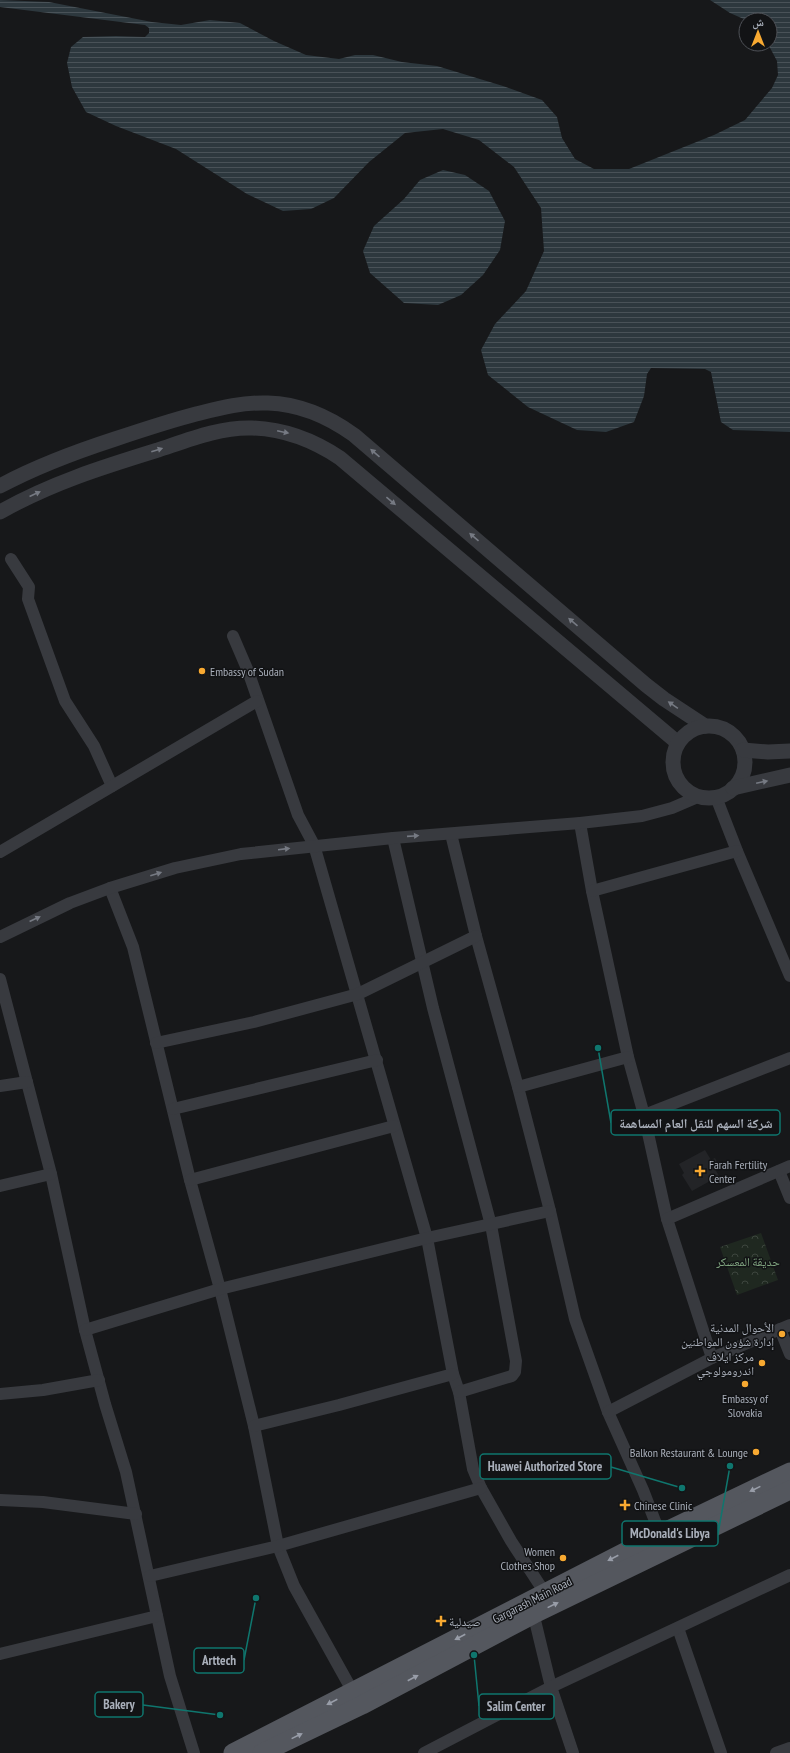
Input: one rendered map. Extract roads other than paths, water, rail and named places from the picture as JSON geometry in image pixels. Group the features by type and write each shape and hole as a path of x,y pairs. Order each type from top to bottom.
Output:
{"main road":[{"name":"Gargarash Main Road","path":"262,1753 362,1705 536,1603 660,1534 790,1472"},
{"name":"Gargarash Main Road","path":"233,1753 353,1692 536,1603 790,1490"}],"street":[{"path":"0,486 41,465 66,455 168,421 238,404 277,403 314,412 342,426 354,435 646,685 669,703 705,726"},
{"path":"0,512 30,496 78,475 214,432 252,428 270,429 301,437 324,447 340,458 678,743"},
{"path":"11,559 29,587 28,599 65,701 94,746 112,786"},
{"path":"233,636 298,815 314,845 427,1238 454,1374 459,1392 471,1459 481,1488 511,1541 536,1603 551,1687 573,1753"},
{"path":"0,852 257,701"},
{"path":"705,726 715,726 728,732 739,742 743,750 745,767 741,778 733,788 725,794 716,797 700,796 689,791 680,782 673,762 674,752 678,743 690,732 705,726"},
{"path":"743,750 768,752 790,751"},
{"path":"733,788 790,775"},
{"path":"0,937 70,903 110,888 175,868 241,854 314,845 580,823 657,813 700,796"},
{"path":"716,797 737,851 790,976"},
{"path":"580,823 592,891 628,1057 644,1115 666,1219 712,1358"},
{"path":"450,834 550,1211 575,1319 608,1412 644,1490 660,1534"},
{"path":"393,838 422,963 491,1225 516,1368 515,1372 508,1378 459,1392"},
{"path":"592,891 737,851"},
{"path":"110,888 132,947 190,1180 220,1289 254,1426 278,1546 294,1586 353,1692"},
{"path":"156,1043 254,1022 358,994 476,936"},
{"path":"0,979 6,1028 27,1082 51,1174 85,1330 126,1472 136,1514 170,1676 194,1753"},
{"path":"518,1087 628,1057"},
{"path":"644,1115 790,1058"},
{"path":"173,1109 377,1060"},
{"path":"0,1086 27,1082"},
{"path":"190,1180 394,1126"},
{"path":"666,1219 790,1166"},
{"path":"779,1171 790,1198"},
{"path":"0,1186 51,1174"},
{"path":"85,1330 220,1289 427,1238 550,1211"},
{"path":"608,1412 712,1358 785,1327 790,1354"},
{"path":"254,1426 454,1374"},
{"path":"0,1393 43,1390 99,1380"},
{"path":"150,1576 278,1546 481,1488"},
{"path":"0,1500 42,1502 136,1514"},
{"path":"424,1753 551,1687 790,1575"},
{"path":"0,1654 157,1616"},
{"path":"678,1628 722,1753"},
{"path":"776,1753 790,1748"}],"place":[{"name":"Embassy of Sudan","path":"202,671"},
{"name":"شركة السهم للنقل العام المساهمة","path":"598,1048"},
{"name":"Farah Fertility Center","path":"700,1171"},
{"name":"الأحوال المدنية إدارة شؤون المواطنين","path":"782,1334"},
{"name":"مركز ايلاف اندرومولوجي","path":"762,1363"},
{"name":"Embassy of Slovakia","path":"745,1384"},
{"name":"Balkon Restaurant & Lounge","path":"756,1452"},
{"name":"McDonald's Libya","path":"730,1466"},
{"name":"Huawei Authorized Store","path":"682,1488"},
{"name":"Chinese Clinic","path":"625,1505"},
{"name":"Women Clothes Shop","path":"563,1558"},
{"name":"Arttech","path":"256,1598"},
{"name":"صيدلية","path":"441,1621"},
{"name":"Salim Center","path":"474,1655"},
{"name":"Bakery","path":"220,1715"}],"park label":[{"name":"حديقة المعسكر","path":"748,1261"}]}
